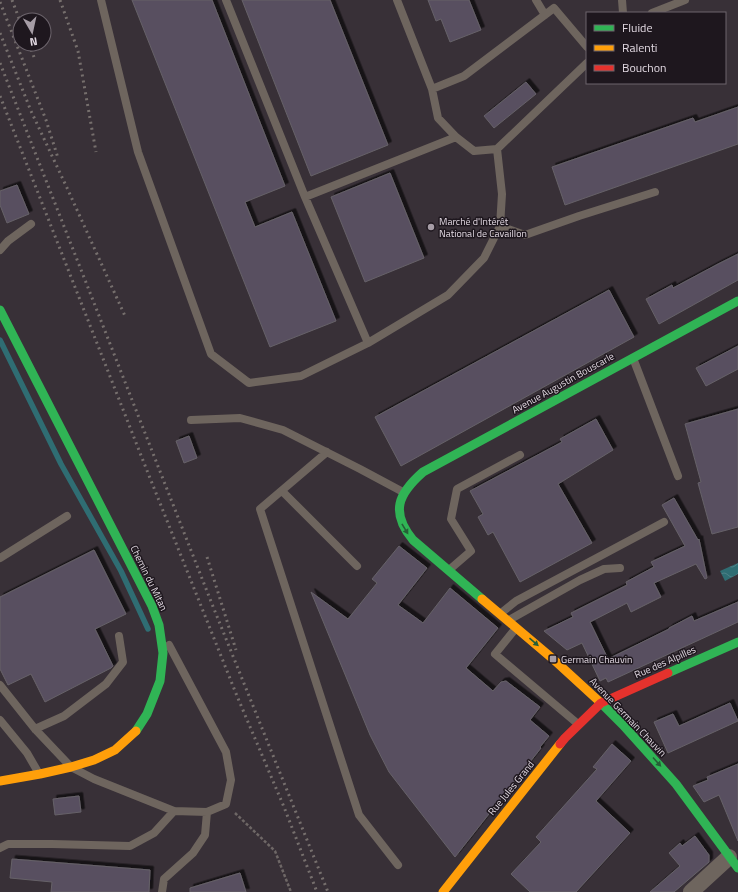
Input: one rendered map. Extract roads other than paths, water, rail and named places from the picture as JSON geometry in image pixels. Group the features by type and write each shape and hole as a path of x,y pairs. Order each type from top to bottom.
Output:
{"street":[{"name":"Avenue Augustin Bouscarle","path":"404,492 423,472 738,300"},
{"name":"Chemin du Mitan","path":"0,310 152,606 159,625 163,653 160,681 147,714 135,732 115,750 94,760 71,767 0,781"},
{"name":"Avenue Germain Chauvin","path":"404,492 400,502 400,518 405,530 413,540 509,620 602,703 676,784 734,863"},
{"name":"Rue des Alpilles","path":"602,703 738,642"},
{"name":"Rue Jules Grand","path":"442,892 565,738 602,703"},
{"path":"691,892 734,863"}],"lane":[{"path":"101,0 138,152 211,354 249,382 301,376 368,343 448,295 484,258 500,226 502,194 497,149"},
{"path":"226,0 305,197 368,343"},
{"path":"397,0 432,89 438,118 456,137 474,151 497,149 586,64"},
{"path":"536,0 546,15"},
{"path":"622,0 623,12"},
{"path":"655,12 685,0"},
{"path":"432,89 464,76 554,8 586,46"},
{"path":"305,197 456,137"},
{"path":"500,226 525,235 655,192"},
{"path":"0,250 8,241 31,224"},
{"path":"633,358 678,476"},
{"path":"191,420 240,418 283,430 404,492"},
{"path":"327,452 260,509 359,815 398,865"},
{"path":"448,570 471,551 451,519 457,489 520,455"},
{"path":"282,490 357,566"},
{"path":"0,558 68,516"},
{"path":"500,613 516,601 664,522"},
{"path":"509,620 580,580 604,569 620,568"},
{"path":"0,685 35,729 71,767 94,779 174,811 207,812 226,804 230,780 226,752 159,625"},
{"path":"517,627 495,654 579,725"},
{"path":"35,729 64,716 106,684 123,662 119,636"},
{"path":"0,720 27,753 40,774"},
{"path":"0,848 8,844 130,846 154,834 174,811"},
{"path":"162,892 164,879 193,853 206,835 207,812"}],"water":[{"path":"738,563 738,574 725,581 720,571"}],"waterway":[{"path":"0,340 61,464 121,571 148,629"}],"railway":[{"path":"12,0 17,12"},
{"path":"60,0 78,51 96,152"},
{"path":"0,2 46,120 58,158"},
{"path":"0,33 31,111 125,316"},
{"path":"32,52 34,57"},
{"path":"0,63 212,604 328,892"},
{"path":"0,96 144,463 317,892"},
{"path":"207,557 236,650"}],"place":[{"name":"Marché d'Intérêt National de Cavaillon","path":"431,227"},
{"name":"Germain Chauvin","path":"553,659"}]}
